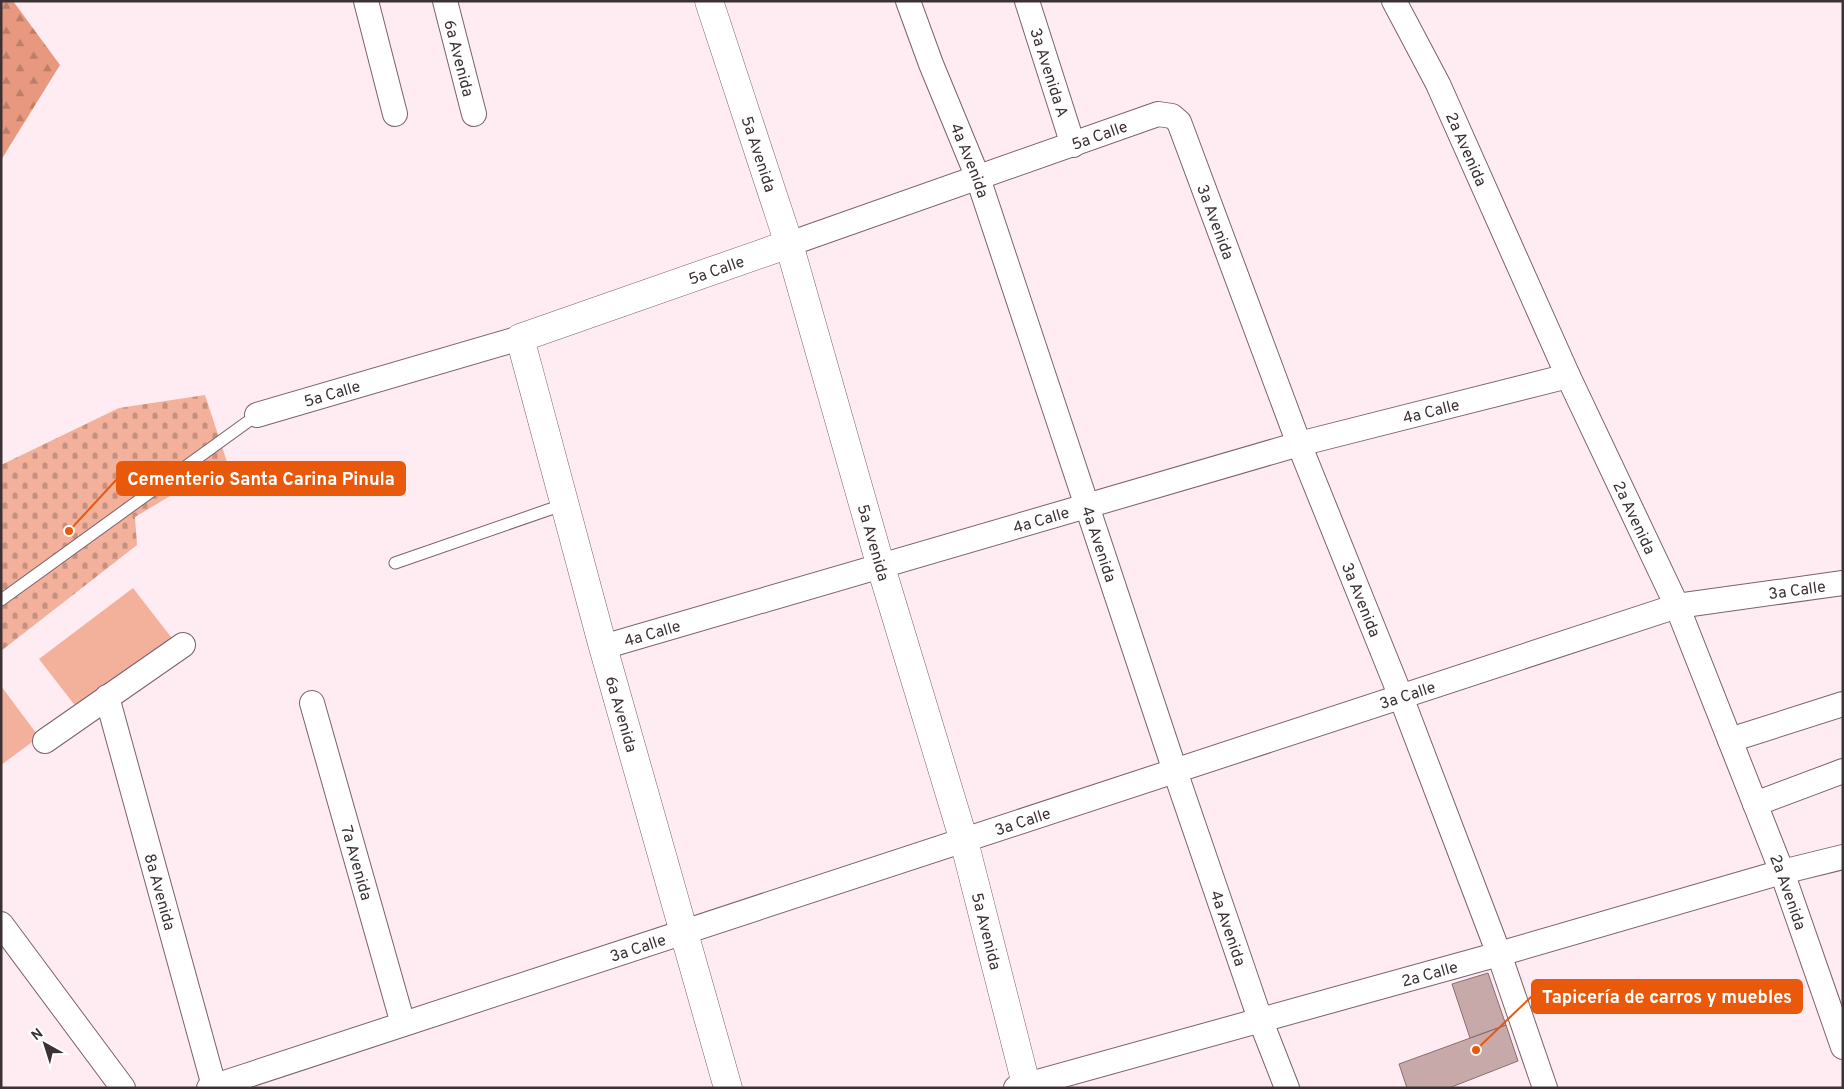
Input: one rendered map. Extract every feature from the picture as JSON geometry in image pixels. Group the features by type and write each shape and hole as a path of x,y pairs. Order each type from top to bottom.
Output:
{"street":[{"path":"366,1 395,114"},
{"name":"6a Avenida","path":"445,1 474,114"},
{"name":"4a Avenida","path":"908,1 931,64 978,178 1175,771 1260,1019 1286,1088"},
{"name":"3a Avenida A","path":"1027,1 1073,145"},
{"name":"2a Avenida","path":"1394,1 1438,84 1568,376 1677,606 1782,872 1843,1047"},
{"name":"5a Avenida","path":"707,2 789,244 881,567 964,841 1023,1087"},
{"name":"5a Calle","path":"257,415 520,338 1158,114 1172,116"},
{"name":"3a Avenida","path":"1172,116 1181,125 1299,444 1401,697 1499,954 1545,1088"},
{"name":"6a Avenida","path":"520,338 603,647 728,1088"},
{"name":"4a Calle","path":"603,647 1299,444 1568,376"},
{"name":"3a Calle","path":"211,1087 1677,606 1843,583"},
{"path":"44,740 183,645"},
{"name":"8a Avenida","path":"107,697 211,1087"},
{"name":"7a Avenida","path":"312,703 403,1024"},
{"path":"1730,740 1843,704"},
{"path":"1755,804 1843,771"},
{"name":"2a Calle","path":"1023,1087 1260,1019 1499,954 1782,872 1843,857"},
{"path":"1,924 123,1088"}],"lane":[{"path":"1,600 257,415"},
{"path":"395,563 565,504"}],"green space":[{"path":"1,1 13,1 60,65 1,160"},
{"path":"205,395 227,462 135,517 137,545 1,651 1,465 119,408"},
{"path":"133,588 174,641 80,712 39,659"},
{"path":"1,686 39,737 1,765"}],"building":[{"path":"1488,973 1506,1025 1470,1038 1452,984"},
{"path":"1506,1025 1518,1061 1449,1088 1407,1088 1399,1064"}],"place":[{"name":"Cementerio Santa Carina Pinula","path":"69,531"},
{"name":"Tapicería de carros y muebles","path":"1476,1050"}]}
